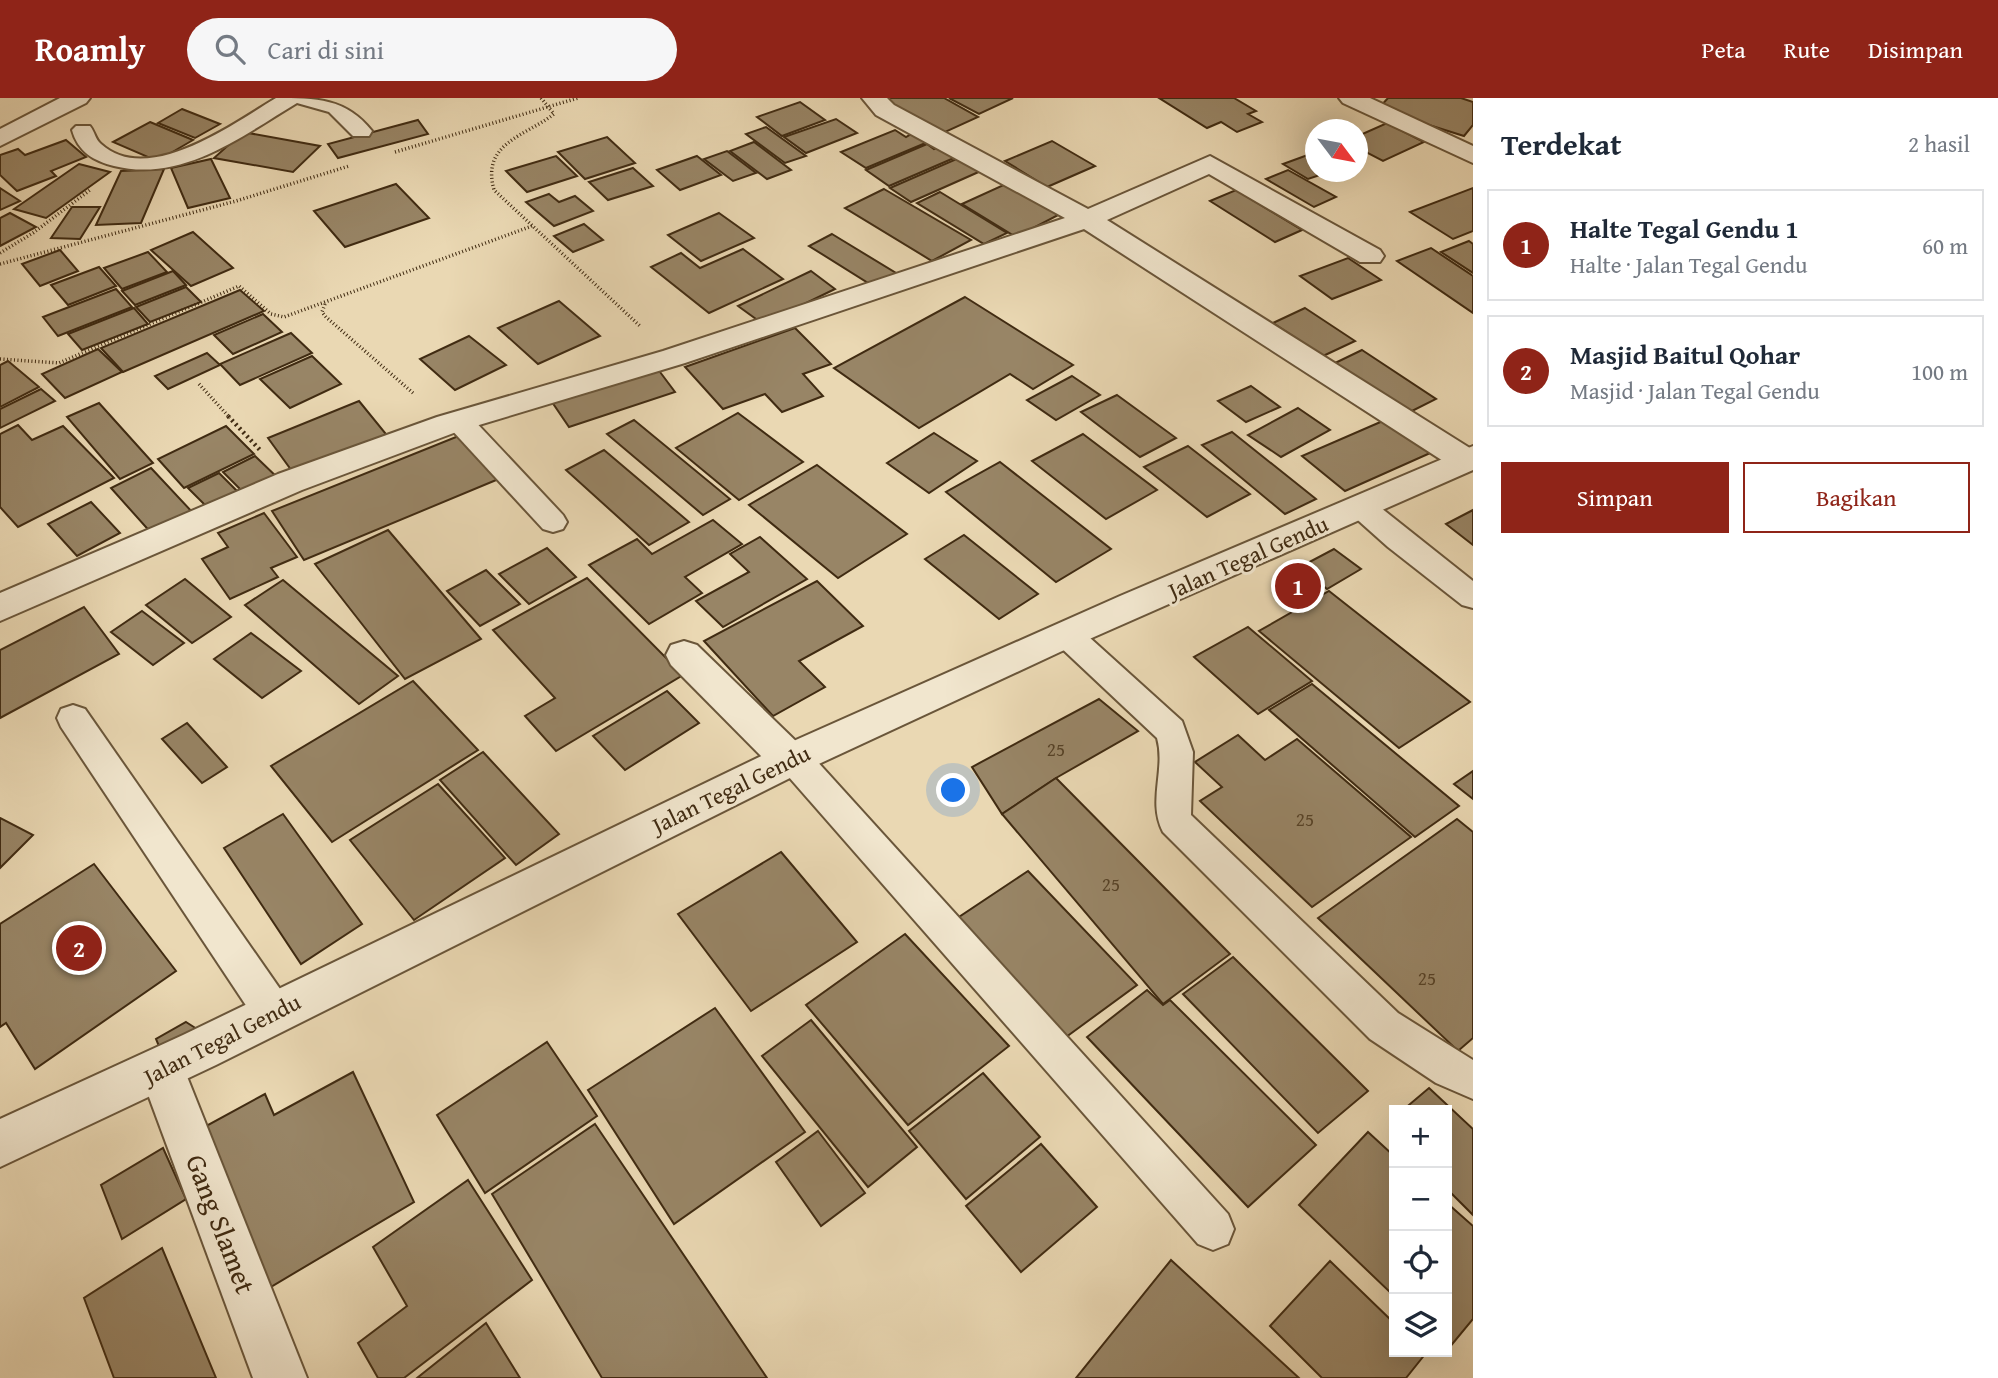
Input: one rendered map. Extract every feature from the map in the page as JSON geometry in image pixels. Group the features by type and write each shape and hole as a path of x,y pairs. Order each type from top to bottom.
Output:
{"street":[{"path":"0,139 78,98"},
{"path":"874,98 885,110 1087,219 1469,459"},
{"path":"1351,98 1473,155"},
{"path":"0,608 290,482 453,422 674,357 1087,219 1210,163 1370,256"},
{"name":"Jalan Tegal Gendu","path":"0,1143 162,1070 272,1012 792,759 1469,459"},
{"path":"684,655 792,759"},
{"name":"Gang Slamet","path":"162,1070 280,1378"}],"lane":[{"path":"83,130 86,143 96,153 124,164 164,162 189,153 291,98"},
{"path":"300,98 336,108 361,131"},
{"path":"453,422 553,522"},
{"path":"1361,507 1473,597"},
{"path":"1068,636 1170,730 1176,739 1178,750 1171,797 1175,822 1384,1026 1450,1070 1473,1080"},
{"path":"73,718 272,1012"},
{"path":"792,759 1213,1229"}],"path":[{"path":"541,98 554,114 545,123 510,142 491,159 487,173 494,190 674,357"},
{"path":"393,153 578,98"},
{"path":"0,253 33,233 124,164"},
{"path":"0,264 236,201 354,165"},
{"path":"0,359 24,356 47,365 59,363 239,286 271,314 284,317 532,226"},
{"path":"326,302 322,307 326,317 453,422"},
{"path":"198,384 290,482"}],"building":[{"path":"944,98 978,117 943,133 884,100"},
{"path":"949,98 1013,98 979,114"},
{"path":"1159,98 1234,98 1256,111 1248,114 1262,122 1237,132 1221,122 1207,128"},
{"path":"1388,98 1461,98 1473,102 1473,125 1464,136 1378,109"},
{"path":"800,102 825,120 782,136 757,117"},
{"path":"182,109 220,124 195,138 158,123"},
{"path":"836,119 857,133 806,153 784,137"},
{"path":"418,120 428,134 338,158 328,144"},
{"path":"150,122 193,140 157,161 113,142"},
{"path":"1387,123 1424,142 1383,161 1368,153 1368,132"},
{"path":"766,127 806,156 785,163 746,134"},
{"path":"895,130 906,137 913,133 928,142 866,168 841,152"},
{"path":"243,132 320,146 293,172 214,158"},
{"path":"607,137 635,163 585,179 558,152"},
{"path":"66,140 86,157 51,171 56,176 17,191 0,175 0,155 18,149 25,155"},
{"path":"1052,141 1095,166 1047,187 1005,161"},
{"path":"754,142 791,170 767,179 730,151"},
{"path":"927,144 934,149 944,145 961,155 889,186 866,170"},
{"path":"727,151 756,173 733,181 704,159"},
{"path":"556,156 577,176 527,192 506,171"},
{"path":"697,156 721,175 680,190 657,170"},
{"path":"1305,156 1305,177 1283,164"},
{"path":"961,157 983,170 911,202 890,188"},
{"path":"211,159 230,198 188,208 171,168"},
{"path":"79,164 110,172 46,218 14,209"},
{"path":"633,168 653,186 608,200 589,182"},
{"path":"164,169 141,223 96,225 121,171"},
{"path":"1288,170 1305,182 1336,197 1314,207 1266,179"},
{"path":"1010,182 1064,212 1016,237 962,204"},
{"path":"396,184 429,218 345,247 314,211"},
{"path":"0,188 20,201 0,210"},
{"path":"1473,188 1473,231 1453,239 1410,212"},
{"path":"884,189 971,240 932,261 845,208"},
{"path":"1236,190 1302,230 1275,242 1210,201"},
{"path":"940,192 1007,233 984,244 917,203"},
{"path":"549,194 559,202 575,196 593,211 554,226 526,202"},
{"path":"72,207 100,207 80,239 51,238"},
{"path":"10,213 36,227 0,246 0,218"},
{"path":"719,213 754,238 701,261 668,235"},
{"path":"584,224 603,240 573,252 554,236"},
{"path":"193,232 233,268 191,286 151,250"},
{"path":"832,234 896,273 873,286 809,246"},
{"path":"1469,241 1473,244 1473,273 1441,252"},
{"path":"1431,248 1473,276 1473,313 1397,261"},
{"path":"743,249 783,279 709,313 651,267 681,253 700,268"},
{"path":"60,250 78,271 40,286 22,264"},
{"path":"148,252 167,272 122,289 104,268"},
{"path":"1348,258 1381,280 1332,299 1300,276"},
{"path":"99,267 116,286 68,305 51,285"},
{"path":"173,271 186,285 135,305 122,291"},
{"path":"811,271 835,289 763,324 738,306"},
{"path":"186,287 201,302 150,322 136,307"},
{"path":"116,289 132,307 58,336 43,317"},
{"path":"240,290 264,311 123,372 101,348"},
{"path":"965,297 1073,365 1033,389 1010,374 919,428 834,368"},
{"path":"559,301 600,336 538,364 498,328"},
{"path":"134,308 148,324 82,350 68,334"},
{"path":"1305,308 1355,341 1323,356 1273,323"},
{"path":"263,314 282,332 233,354 214,335"},
{"path":"795,328 831,364 803,374 823,396 782,412 765,394 723,409 685,367"},
{"path":"291,333 312,353 240,385 220,364"},
{"path":"469,336 506,365 455,390 420,359"},
{"path":"98,349 122,372 65,398 42,374"},
{"path":"1362,350 1436,399 1404,415 1331,365"},
{"path":"207,353 220,365 168,389 155,376"},
{"path":"312,356 341,384 290,408 260,379"},
{"path":"8,361 39,387 0,407 0,365"},
{"path":"657,368 675,392 569,427 552,402"},
{"path":"1072,376 1100,395 1056,420 1027,400"},
{"path":"1251,386 1280,407 1246,422 1218,401"},
{"path":"41,389 55,401 0,428 0,409"},
{"path":"1117,395 1176,438 1140,457 1081,412"},
{"path":"359,401 390,439 297,478 268,438"},
{"path":"99,403 153,463 120,479 67,417"},
{"path":"1298,408 1330,430 1281,457 1248,435"},
{"path":"738,413 803,462 739,500 676,448"},
{"path":"1392,417 1437,450 1345,491 1302,456"},
{"path":"634,420 730,499 703,515 607,434"},
{"path":"18,425 32,440 63,426 114,478 18,527 0,507 0,434"},
{"path":"226,426 254,454 184,488 158,459"},
{"path":"1232,432 1316,499 1285,514 1202,445"},
{"path":"466,433 501,478 304,560 272,511"},
{"path":"934,433 977,461 929,493 887,463"},
{"path":"1083,434 1157,490 1106,519 1032,461"},
{"path":"1188,446 1250,494 1207,517 1144,467"},
{"path":"604,450 689,522 649,545 566,470"},
{"path":"255,456 282,482 249,498 223,472"},
{"path":"1000,462 1111,549 1056,582 946,492"},
{"path":"817,465 907,534 838,578 749,505"},
{"path":"151,468 194,514 153,535 111,488"},
{"path":"219,473 245,499 214,514 188,488"},
{"path":"91,502 120,533 77,556 48,524"},
{"path":"1473,510 1473,545 1446,524"},
{"path":"264,513 297,557 271,568 278,577 230,599 202,559 228,547 218,533"},
{"path":"713,520 742,544 685,577 702,593 649,624 589,565 637,539 652,554"},
{"path":"388,530 481,639 405,679 315,564"},
{"path":"964,535 1038,594 999,619 925,559"},
{"path":"760,537 807,579 723,627 696,601 749,572 730,554"},
{"path":"547,548 576,577 529,604 499,574"},
{"path":"1334,549 1361,569 1327,589 1300,567"},
{"path":"486,570 520,604 480,626 447,591"},
{"path":"587,578 683,675 556,751 525,716 555,698 493,630"},
{"path":"185,579 231,617 192,643 146,605"},
{"path":"283,580 398,676 359,704 245,605"},
{"path":"817,581 863,626 799,661 825,687 773,716 704,641"},
{"path":"1329,591 1470,702 1399,748 1259,631"},
{"path":"84,607 119,654 0,718 0,650"},
{"path":"142,611 184,643 153,665 111,632"},
{"path":"1248,627 1312,681 1258,714 1194,657"},
{"path":"251,633 301,671 262,698 214,659"},
{"path":"413,681 478,750 332,842 271,766"},
{"path":"1312,684 1459,806 1415,837 1269,710"},
{"path":"667,691 699,723 625,770 593,736"},
{"path":"1099,699 1138,731 1056,778 1002,814 972,767"},
{"path":"187,723 227,767 202,783 162,739"},
{"path":"1238,735 1265,760 1297,739 1411,837 1312,907 1200,801 1222,787 1195,762"},
{"path":"483,752 559,834 516,865 440,780"},
{"path":"1473,771 1473,799 1454,784"},
{"path":"1056,778 1230,954 1163,1004 1002,814"},
{"path":"438,784 505,858 414,920 350,840"},
{"path":"283,814 362,924 301,964 224,848"},
{"path":"0,818 33,835 0,868"},
{"path":"1457,819 1473,832 1473,1038 1458,1051 1318,918"},
{"path":"781,852 857,942 751,1011 678,914"},
{"path":"94,864 176,971 35,1069 6,1023 0,1027 0,924"},
{"path":"1028,871 1137,985 1058,1043 950,923"},
{"path":"905,934 1009,1046 908,1125 806,1005"},
{"path":"1233,957 1368,1091 1318,1133 1183,994"},
{"path":"1147,990 1163,1005 1170,1000 1316,1145 1248,1207 1087,1037"},
{"path":"715,1008 805,1132 674,1224 588,1090"},
{"path":"811,1020 917,1147 868,1187 762,1056"},
{"path":"186,1022 200,1031 163,1056 156,1039"},
{"path":"547,1042 597,1116 485,1193 437,1115"},
{"path":"353,1072 414,1202 259,1294 197,1131 265,1094 274,1115"},
{"path":"983,1073 1040,1137 966,1199 909,1131"},
{"path":"1429,1088 1447,1105 1409,1105"},
{"path":"1452,1109 1473,1129 1473,1215 1452,1194"},
{"path":"595,1124 767,1378 602,1378 492,1194"},
{"path":"818,1131 865,1193 821,1226 776,1162"},
{"path":"1368,1132 1389,1151 1389,1291 1299,1205"},
{"path":"1041,1144 1097,1207 1021,1272 966,1206"},
{"path":"163,1148 186,1199 122,1239 101,1185"},
{"path":"468,1180 532,1280 404,1378 378,1378 358,1343 407,1306 373,1247"},
{"path":"1452,1207 1473,1226 1473,1319 1452,1344"},
{"path":"162,1248 216,1378 114,1378 84,1298"},
{"path":"1171,1260 1299,1378 1076,1378"},
{"path":"1330,1261 1389,1318 1389,1357 1423,1357 1406,1378 1322,1378 1270,1326"},
{"path":"486,1323 520,1378 417,1378"}],"place":[{"name":"Halte Tegal Gendu 1","path":"1298,586"},
{"name":"Masjid Baitul Qohar","path":"79,948"}]}
